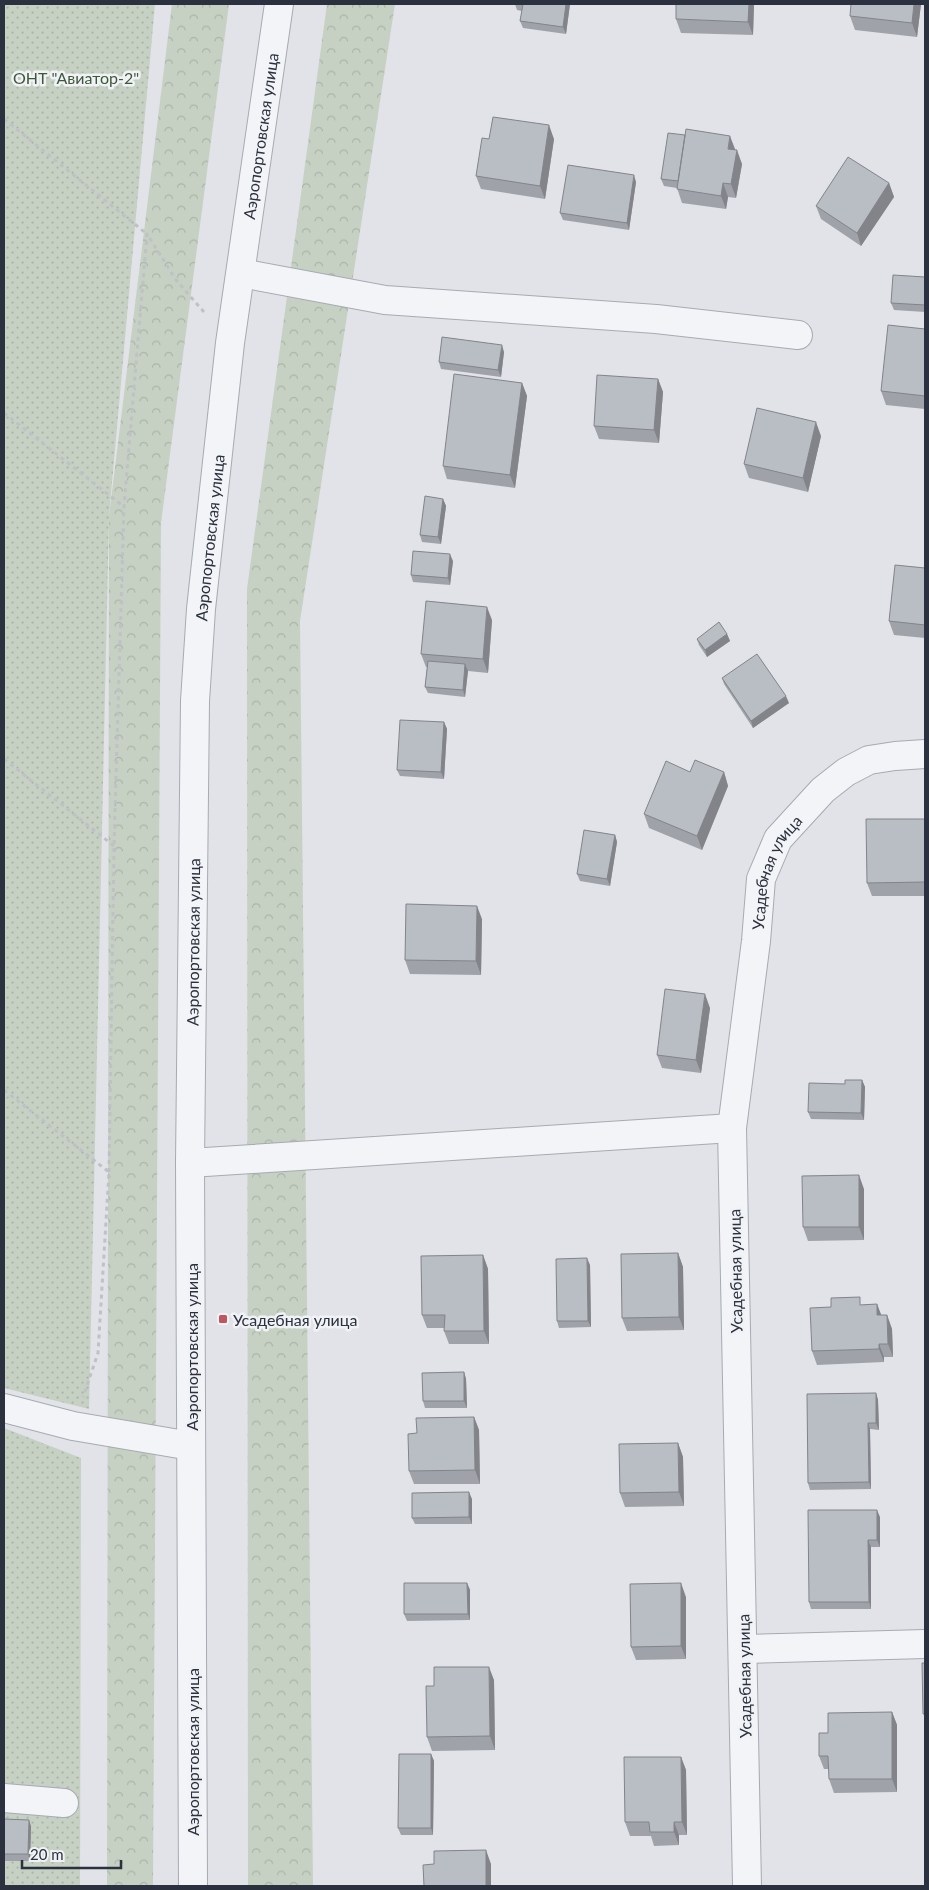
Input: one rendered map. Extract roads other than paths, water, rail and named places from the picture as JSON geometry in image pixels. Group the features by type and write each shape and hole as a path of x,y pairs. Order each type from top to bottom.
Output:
{"street":[{"name":"Аэропортовская улица","path":"193,1886 190,1163 196,701 201,609 230,343 280,4"},
{"path":"240,273 385,300 656,319 798,334"},
{"name":"Усадебная улица","path":"747,1886 744,1649 732,1128 756,941 761,879 778,839 823,790 846,772 869,760 925,754"},
{"path":"190,1163 732,1128"},
{"path":"4,1408 73,1426 191,1446"},
{"path":"744,1649 925,1644"},
{"path":"4,1798 64,1803"}],"place":[{"name":"Усадебная улица","path":"223,1319"}],"park label":[{"name":"ОНТ \"Авиатор-2\"","path":"76,77"}]}
